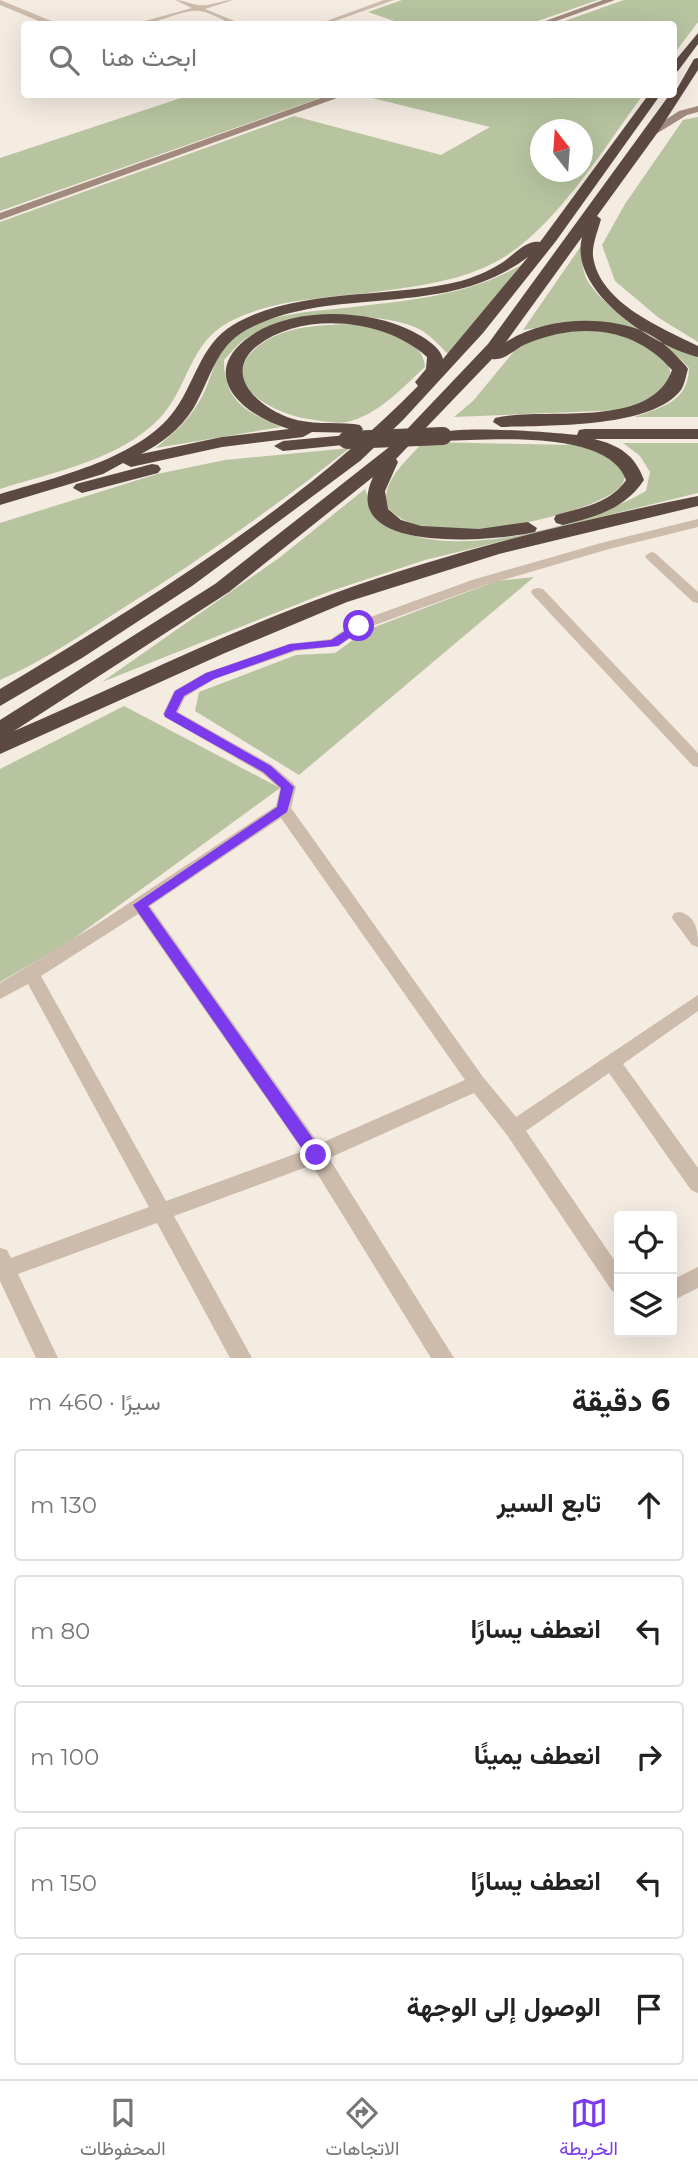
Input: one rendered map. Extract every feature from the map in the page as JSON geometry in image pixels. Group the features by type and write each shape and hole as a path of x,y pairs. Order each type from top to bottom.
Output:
{"highway":[{"path":"677,65 698,36"},
{"path":"677,93 698,61"},
{"path":"0,699 10,689 143,610 246,540 354,457 463,349 512,292 652,98"},
{"path":"0,730 222,588 399,448 465,380 525,307 674,98"},
{"path":"84,473 145,447 175,422 192,398 209,359 222,340 240,327 270,315 303,308 425,293 494,274 521,259 576,207"},
{"path":"597,208 586,255 595,280 606,294 631,314 698,352"},
{"path":"351,434 286,423 262,412 240,394 232,376 234,361 253,342 281,329 318,322 354,321 384,325 418,339 435,356 434,370 397,413"},
{"path":"465,380 521,338 579,327 615,329 639,335 663,350 680,369 677,386 670,394 639,410 500,428"},
{"path":"0,500 84,473 222,442 282,433 351,434 698,423"},
{"path":"500,428 698,435"},
{"path":"399,448 375,483 374,494 387,518 398,525 428,535 488,535 540,526 614,501 631,488 635,480 631,465 624,457 602,446 500,428"},
{"path":"0,516 107,480 185,461 351,434"},
{"path":"0,746 150,677 318,607 432,567 698,501"}],"main road":[{"path":"550,21 611,0"},
{"path":"0,217 332,98"},
{"path":"652,132 682,113 698,108"}],"street":[{"path":"177,0 232,21"},
{"path":"149,21 230,0"},
{"path":"331,21 391,0"},
{"path":"0,2 44,21"},
{"path":"0,992 140,905 283,809 288,787 267,769 170,714 179,694 210,676 294,647 334,643 359,626 477,583 605,546 698,523"},
{"path":"651,556 698,599"},
{"path":"538,592 698,762"},
{"path":"283,809 477,1083 514,1129 614,1277"},
{"path":"140,905 316,1155 443,1358"},
{"path":"680,918 698,940"},
{"path":"31,973 241,1358"},
{"path":"514,1129 698,1002"},
{"path":"611,1062 698,1184"},
{"path":"47,1358 2,1266 316,1155 477,1083"},
{"path":"677,1288 698,1278"}],"green space":[{"path":"402,0 598,0 538,21 394,21 368,12"},
{"path":"624,0 698,0 698,22 677,50 677,21 564,21"},
{"path":"181,98 320,98 0,211 0,158"},
{"path":"372,98 641,98 593,164 593,119 530,119 530,182 580,182 530,238 507,255 483,268 443,281 281,304 246,314 229,322 205,342 169,407 143,433 105,455 0,489 0,222 294,116 441,155 490,127"},
{"path":"698,117 698,342 659,318 615,281 602,245 625,204 683,120"},
{"path":"581,246 585,275 611,307 639,326 698,357 698,417 634,417 672,402 684,389 687,379 689,368 653,339 633,331 591,324 523,330"},
{"path":"521,265 449,355 421,330 382,319 334,317 309,320 265,330 247,338 224,360 228,386 240,404 281,427 156,448 195,409 225,345 242,331 276,318 299,313 407,300 454,291 477,285"},
{"path":"354,324 387,331 408,341 423,357 425,367 389,400 369,413 343,423 295,416 265,403 253,394 245,383 242,371 247,358 271,338 306,327"},
{"path":"574,331 612,332 633,337 652,347 664,358 670,378 654,396 622,410 454,417 473,401 520,344 529,339"},
{"path":"623,443 698,443 698,493 425,560 328,592 102,682 279,558 365,489 377,515 409,534 441,540 477,541 515,536 553,528 589,516 646,491 650,472 640,456"},
{"path":"421,444 574,445 603,450 626,474 620,487 606,497 563,513 488,529 432,529 400,518 387,507 386,498 396,473"},
{"path":"350,448 266,512 179,572 61,648 0,680 0,523 157,474 225,460"},
{"path":"534,577 299,775 195,711 199,692 296,655 335,653 367,630 496,581"},
{"path":"124,706 280,788 69,942 0,982 0,769"}],"route":[{"path":"316,1155 140,905 283,809 288,787 267,769 170,714 179,694 210,676 294,647 334,643 359,626"}]}
